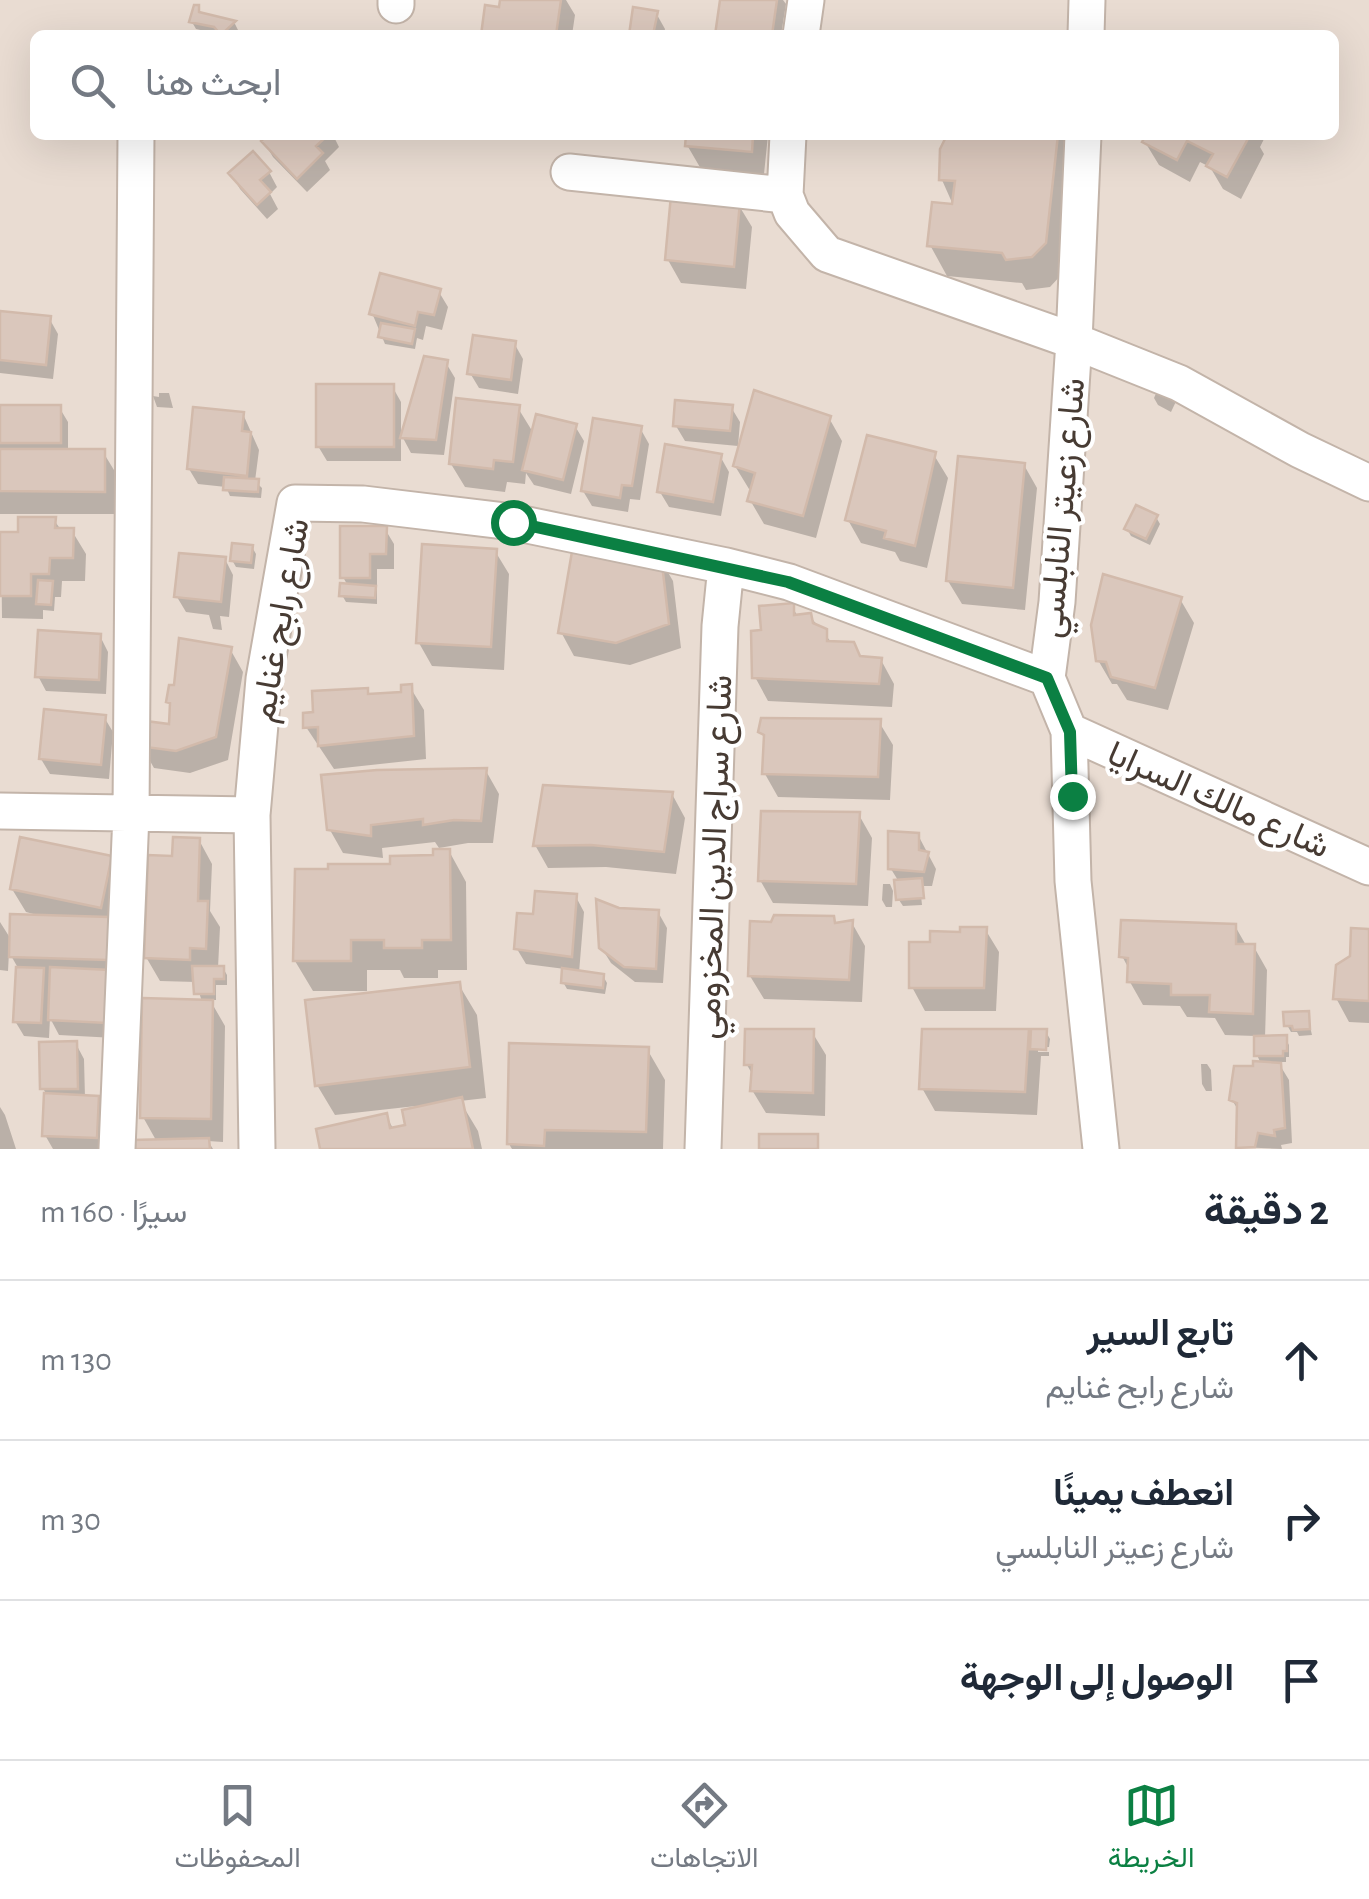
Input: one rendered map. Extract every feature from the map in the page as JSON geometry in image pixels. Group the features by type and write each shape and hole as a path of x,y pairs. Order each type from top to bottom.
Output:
{"street":[{"path":"802,30 806,0"},
{"path":"1086,30 1087,0"},
{"path":"116,1149 131,814 136,140"},
{"path":"569,172 785,195 788,140"},
{"name":"شارع زعيتر النابلسي","path":"1083,140 1057,602 1047,678 1070,732 1073,881 1100,1149"},
{"name":"شارع زعيتر النابلسي","path":"785,195 792,213 827,254 1074,341 1178,384 1369,483"},
{"name":"شارع رابح غنايم","path":"256,1149 252,815 264,679 295,503 362,504 513,522 726,566 788,582 1047,678"},
{"name":"شارع سراج الدين المخزومي","path":"703,1149 720,626 726,566"},
{"name":"شارع مالك السرايا","path":"1070,732 1369,866"},
{"path":"0,812 252,815"}],"shaded area":[{"path":"0,0 1369,0 1369,1149 0,1149"}],"building":[{"path":"500,0 561,0 557,30 482,30 485,5 499,7"},
{"path":"720,0 777,0 773,30 716,30"},
{"path":"194,5 199,5 199,12 236,21 226,30 189,22"},
{"path":"633,7 658,11 654,30 630,30"},
{"path":"323,140 316,146 323,153 297,179 261,141"},
{"path":"686,140 753,140 752,152 685,146"},
{"path":"944,140 1057,140 1046,243 1032,257 1006,260 1002,253 927,246 932,202 952,204 955,181 939,180 940,149"},
{"path":"1143,140 1247,140 1227,177 1206,166 1213,154 1187,141 1177,160"},
{"path":"253,151 271,171 260,180 271,192 257,205 228,173"},
{"path":"671,195 740,202 734,267 665,260"},
{"path":"380,273 441,289 434,315 418,312 415,326 369,314"},
{"path":"0,311 51,316 46,365 0,360"},
{"path":"381,323 415,329 412,344 378,337"},
{"path":"473,335 516,341 511,380 467,374"},
{"path":"424,356 448,360 436,440 400,438"},
{"path":"316,384 394,384 394,447 316,447"},
{"path":"754,390 831,416 803,516 747,501 755,473 733,466"},
{"path":"456,398 520,405 513,462 494,460 493,469 449,464"},
{"path":"675,400 733,405 730,431 673,426"},
{"path":"0,405 61,405 61,443 0,443"},
{"path":"193,407 244,412 242,431 251,432 247,476 187,469"},
{"path":"536,414 577,424 563,480 522,470"},
{"path":"593,418 642,426 632,486 622,485 620,498 581,491"},
{"path":"867,435 936,452 915,546 884,538 886,531 845,520"},
{"path":"665,444 722,454 713,502 657,492"},
{"path":"0,449 105,449 105,492 0,491"},
{"path":"958,456 1025,463 1013,588 946,581"},
{"path":"224,477 259,479 258,492 223,490"},
{"path":"1136,505 1158,515 1146,539 1124,529"},
{"path":"18,517 56,517 55,528 74,528 73,558 50,558 49,574 31,574 31,596 0,596 0,532 18,532"},
{"path":"340,526 387,526 386,554 370,554 370,578 340,578"},
{"path":"574,540 661,555 669,624 616,643 558,633"},
{"path":"232,543 253,545 251,563 230,561"},
{"path":"422,544 497,549 491,647 416,643"},
{"path":"179,553 226,557 221,602 174,597"},
{"path":"1103,574 1182,597 1155,688 1111,677 1106,662 1096,661 1091,625"},
{"path":"38,580 53,581 51,605 36,604"},
{"path":"340,583 376,586 375,598 339,596"},
{"path":"794,603 794,615 811,613 813,623 827,629 827,641 854,642 860,656 882,658 879,684 752,678 751,631 761,630 759,606"},
{"path":"38,630 101,634 99,680 35,677"},
{"path":"179,638 232,647 216,737 176,751 138,746 138,720 169,724 170,703 166,702 169,685 174,685"},
{"path":"412,684 414,736 318,746 318,727 303,728 303,713 313,712 312,691 368,688 368,694 401,692 401,685"},
{"path":"44,709 106,715 101,765 39,759"},
{"path":"761,718 881,719 878,777 762,774 764,735 758,732"},
{"path":"487,768 481,821 423,825 423,819 371,825 371,836 327,830 321,775"},
{"path":"543,785 673,792 664,852 591,845 533,846"},
{"path":"761,811 860,812 856,884 758,881"},
{"path":"888,831 919,833 919,850 929,852 924,872 888,869"},
{"path":"20,837 112,856 101,908 10,889"},
{"path":"173,837 200,838 198,901 208,901 206,949 190,948 190,960 144,958 148,855 172,856"},
{"path":"433,849 450,849 451,940 422,940 422,948 384,948 384,940 351,940 351,961 293,961 295,869 328,869 328,864 390,864 390,856 433,855"},
{"path":"922,878 924,898 896,900 894,880"},
{"path":"535,891 577,894 572,957 514,949 517,913 533,914"},
{"path":"596,899 619,908 659,910 656,969 624,967 599,948"},
{"path":"10,914 109,917 108,960 9,957"},
{"path":"774,915 834,916 835,923 853,920 849,980 748,976 750,921 771,922"},
{"path":"1121,920 1236,924 1236,944 1255,944 1253,1014 1209,1012 1210,995 1171,995 1171,984 1127,982 1128,958 1119,957"},
{"path":"960,927 987,927 984,988 909,988 909,942 930,942 930,931 960,932"},
{"path":"1351,928 1369,929 1369,1001 1333,999 1336,965 1350,956"},
{"path":"192,966 224,966 224,979 214,979 214,994 194,994"},
{"path":"16,967 44,968 41,1023 13,1022"},
{"path":"50,967 110,970 107,1023 48,1020"},
{"path":"562,968 604,974 603,988 561,983"},
{"path":"460,982 470,1067 315,1086 305,1000"},
{"path":"142,998 213,1000 211,1119 140,1118"},
{"path":"1309,1011 1310,1029 1284,1026 1283,1012"},
{"path":"745,1029 814,1029 813,1093 750,1091 752,1065 744,1065"},
{"path":"922,1029 1029,1029 1025,1092 919,1089"},
{"path":"1031,1029 1047,1029 1046,1050 1030,1049"},
{"path":"1287,1035 1283,1056 1254,1056 1254,1036"},
{"path":"77,1041 78,1089 40,1089 39,1042"},
{"path":"509,1043 649,1047 646,1132 545,1130 544,1146 507,1144"},
{"path":"1253,1061 1281,1063 1285,1128 1274,1130 1275,1136 1258,1133 1255,1147 1236,1148 1237,1103 1229,1100 1234,1066 1253,1066"},
{"path":"44,1093 99,1096 97,1138 42,1136"},
{"path":"462,1097 473,1149 320,1149 316,1129 387,1113 390,1128 405,1125 402,1110"},
{"path":"759,1134 818,1134 818,1149 759,1149"},
{"path":"209,1138 210,1149 134,1149 133,1140"}],"route":[{"path":"513,522 788,582 1047,678 1070,732 1072,796"}]}
